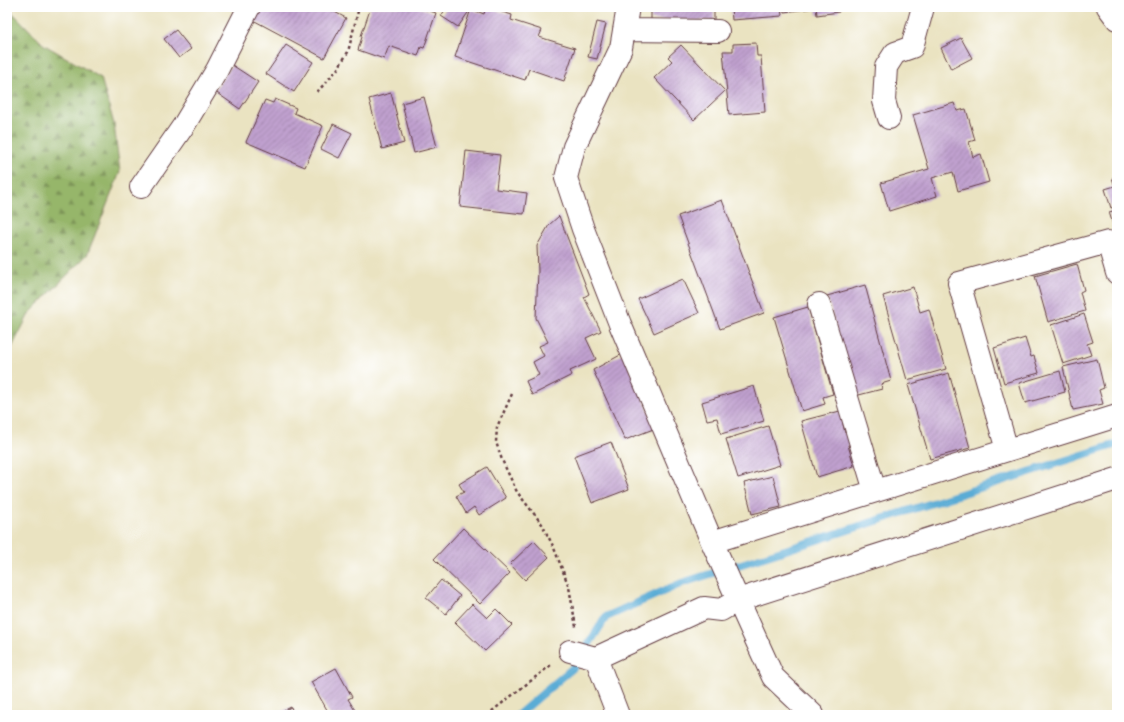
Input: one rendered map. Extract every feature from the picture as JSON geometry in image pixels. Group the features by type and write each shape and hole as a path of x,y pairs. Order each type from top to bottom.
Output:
{"street":[{"path":"141,187 184,125 217,70 249,7"},
{"path":"628,7 621,48 574,147 566,178 583,229 620,324 712,542 773,677 813,715"},
{"path":"889,118 884,101 886,67 895,53 912,47 922,7"},
{"path":"1108,7 1117,19"},
{"path":"624,30 718,31"},
{"path":"1007,450 958,283 1108,242 1117,272"},
{"path":"819,304 875,491"},
{"path":"712,542 1117,416"},
{"path":"570,650 596,658 704,608 721,610 738,600 1117,480"},
{"path":"596,658 618,715"}],"path":[{"path":"317,92 337,70 348,52 359,7"},
{"path":"487,715 570,650 578,636 569,587 554,548 542,524 517,492 502,460 496,442 497,427 512,394"}],"green space":[{"path":"7,7 43,44 101,78 114,124 120,172 87,255 29,314 7,357"}],"building":[{"path":"261,7 325,7 346,18 324,58 253,20"},
{"path":"371,7 418,7 436,13 424,48 421,47 418,56 389,46 384,59 358,50"},
{"path":"447,7 472,7 458,27 441,16"},
{"path":"486,7 512,15 511,20 542,30 539,37 575,48 564,81 529,69 525,80 455,57 471,9 484,14"},
{"path":"651,7 714,7 714,21 651,20"},
{"path":"731,7 781,7 782,16 732,20"},
{"path":"783,7 815,7 815,8 784,12"},
{"path":"816,7 839,7 839,12 817,15"},
{"path":"597,22 606,24 597,59 588,57"},
{"path":"176,30 191,49 179,58 164,39"},
{"path":"961,38 972,58 951,69 941,48"},
{"path":"756,43 757,56 761,56 765,112 729,115 723,51 733,51 733,44"},
{"path":"286,45 313,62 294,92 266,74"},
{"path":"681,45 725,91 694,120 654,78 672,61 668,57"},
{"path":"232,65 258,82 240,109 214,91"},
{"path":"391,93 404,143 382,149 369,99"},
{"path":"424,97 437,147 414,153 402,103"},
{"path":"275,99 296,108 294,113 323,126 305,167 246,142 265,100 273,103"},
{"path":"954,103 957,111 966,109 975,140 969,142 973,157 981,154 989,182 958,191 953,172 932,178 937,196 889,211 881,183 929,169 913,115"},
{"path":"333,124 352,133 339,158 321,149"},
{"path":"466,151 500,155 496,189 527,193 524,214 460,207"},
{"path":"1117,177 1117,206 1111,208 1105,189 1115,186 1112,178"},
{"path":"722,200 764,313 720,329 678,216"},
{"path":"1117,210 1117,237 1109,212"},
{"path":"559,216 589,294 584,297 601,331 586,338 596,359 570,371 572,375 532,395 526,381 539,375 533,362 544,356 539,346 548,342 536,318 538,271 537,246 549,225"},
{"path":"1077,264 1084,290 1080,292 1085,311 1048,322 1035,276"},
{"path":"683,279 699,313 654,333 638,299"},
{"path":"865,285 891,381 881,384 882,389 855,396 827,296"},
{"path":"913,287 920,312 929,309 946,369 907,380 883,296"},
{"path":"808,307 833,394 823,397 825,404 802,411 774,317"},
{"path":"1084,314 1093,342 1087,344 1091,355 1063,364 1051,325"},
{"path":"1025,338 1031,357 1034,356 1039,373 1004,383 994,348"},
{"path":"624,353 656,428 625,440 593,370"},
{"path":"1097,359 1104,388 1099,390 1103,404 1073,410 1063,367"},
{"path":"1060,371 1065,392 1025,403 1019,383"},
{"path":"949,373 970,448 930,459 908,385"},
{"path":"754,386 764,421 721,434 717,418 707,420 702,402"},
{"path":"840,411 845,433 850,430 854,444 848,445 854,466 817,477 801,421"},
{"path":"768,426 780,465 738,478 726,439"},
{"path":"611,442 629,489 592,503 574,456"},
{"path":"487,467 506,498 479,515 474,507 466,513 456,496 464,492 459,484"},
{"path":"773,476 781,507 752,514 744,483"},
{"path":"463,528 510,573 480,604 434,559"},
{"path":"534,541 549,557 525,580 510,564"},
{"path":"441,580 460,596 446,614 426,598"},
{"path":"472,604 487,618 496,609 512,625 485,651 455,622"},
{"path":"336,668 352,697 348,699 356,712 350,715 330,715 311,682"},
{"path":"291,707 294,715 277,715 277,714"}],"waterway":[{"path":"518,715 574,667 606,617 682,583 1117,444"}]}
